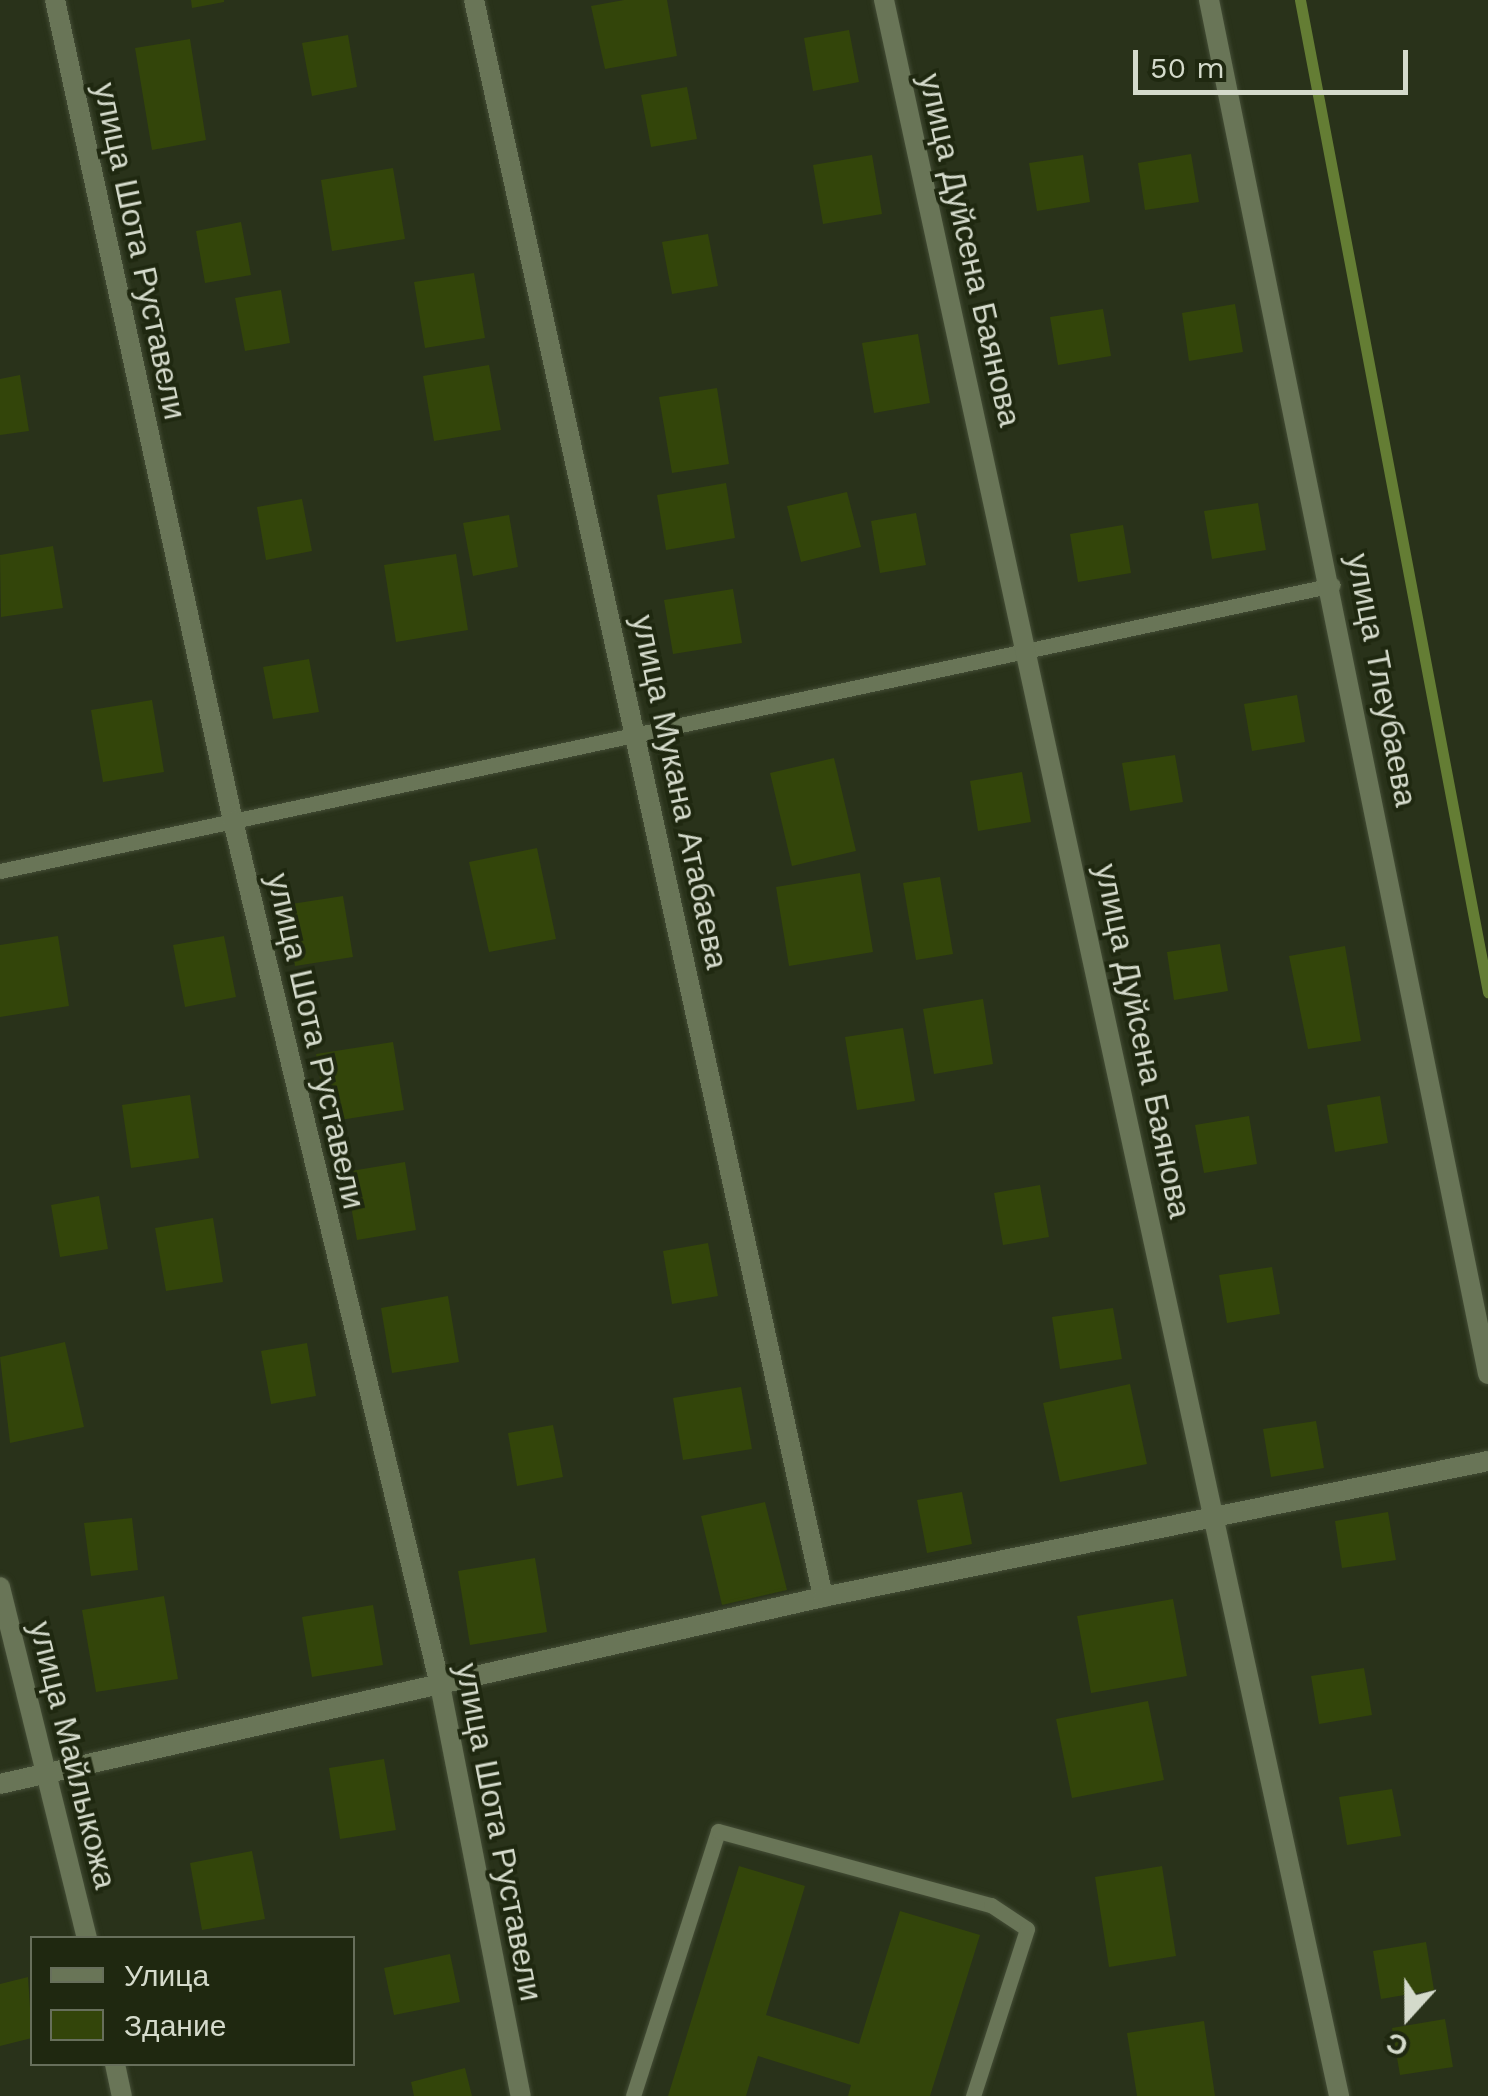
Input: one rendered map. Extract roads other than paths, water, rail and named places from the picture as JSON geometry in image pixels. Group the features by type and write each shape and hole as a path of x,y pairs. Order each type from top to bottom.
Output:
{"street":[{"name":"улица Шота Руставели","path":"55,0 233,822 440,1684 521,2096"},
{"name":"улица Мукана Атабаева","path":"474,0 823,1597"},
{"name":"улица Дуйсена Баянова","path":"884,0 1029,650 1339,2096"},
{"name":"улица Тлеубаева","path":"1209,0 1333,585 1488,1374"},
{"path":"0,1784 823,1597 1488,1461"},
{"name":"улица Майлыкожа","path":"0,1587 50,1772 87,1936"},
{"path":"115,2066 122,2096"}],"lane":[{"path":"0,871 636,729 1333,585"},
{"path":"633,2096 718,1830 991,1905 1027,1929 973,2096"}],"waterway":[{"path":"1300,0 1488,992"}]}
